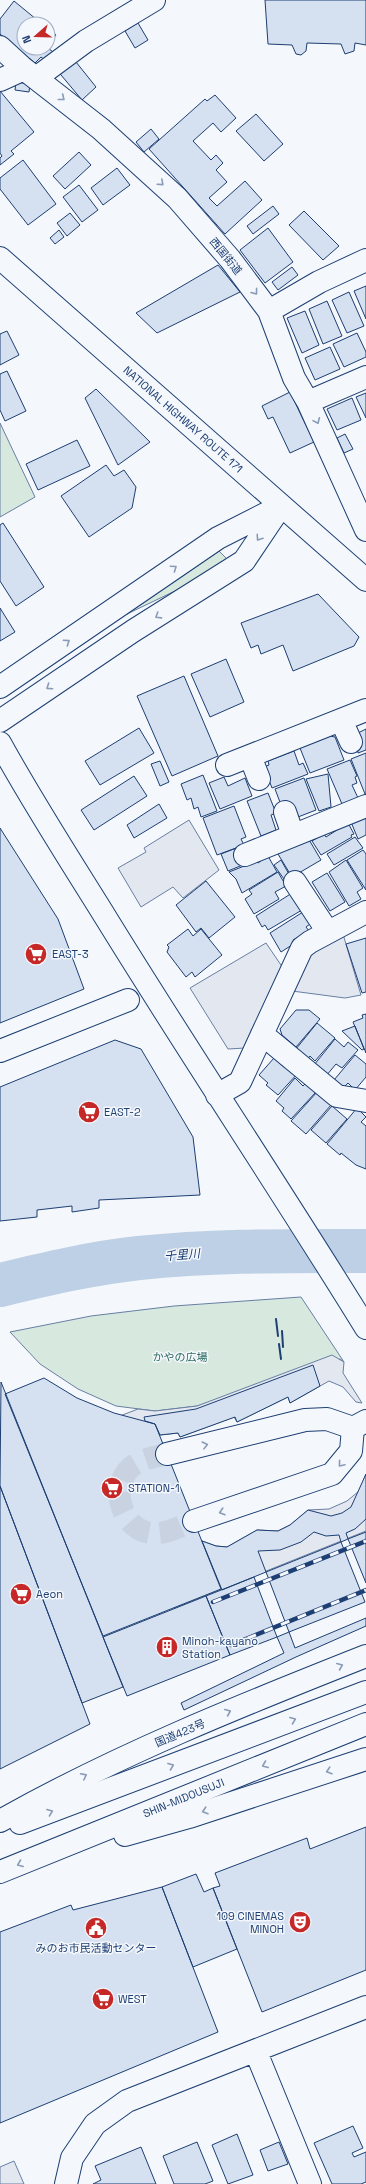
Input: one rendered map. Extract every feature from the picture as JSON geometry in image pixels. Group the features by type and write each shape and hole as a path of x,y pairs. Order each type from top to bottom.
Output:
{"main road":[{"path":"0,80 30,73 154,0"},
{"name":"西国街道","path":"0,47 100,129 177,198 230,259 269,311 294,378 308,402 362,509 366,530"},
{"name":"NATIONAL HIGHWAY ROUTE 171","path":"0,258 366,580"},
{"path":"269,311 318,282 366,260"},
{"path":"308,402 366,377"},
{"path":"0,687 218,538 281,506"},
{"path":"0,721 133,631 244,561 281,506"},
{"path":"227,765 366,710"},
{"path":"341,720 351,742"},
{"path":"0,743 23,785 217,1094 295,1212 366,1328"},
{"path":"250,756 259,779"},
{"path":"245,855 366,806"},
{"path":"285,812 294,835"},
{"path":"295,882 328,932"},
{"path":"217,1094 240,1082 302,948 366,912"},
{"path":"0,1052 128,1000"},
{"path":"262,1034 337,1096 366,1101"},
{"path":"167,1454 305,1420 327,1419 359,1425 351,1451 332,1474 194,1521"},
{"name":"国道423号","path":"0,1821 84,1775 178,1733 366,1656"},
{"path":"0,1831 366,1692"},
{"name":"SHIN-MIDOUSUJI","path":"0,1872 366,1724"},
{"path":"40,1856 189,1817 366,1759"},
{"path":"66,2184 72,2158 96,2124 127,2102 366,2007"},
{"path":"256,2052 310,2184"}],"green space":[{"path":"0,423 35,497 0,517"},
{"path":"219,551 228,560 198,580 127,614"},
{"name":"かやの広場","path":"301,1297 344,1362 340,1359 197,1406 155,1411 116,1406 78,1389 40,1364 10,1332 91,1316 174,1306"}],"shaded area":[{"path":"189,820 219,870 183,898 173,887 141,907 118,868 146,852 144,848"},
{"path":"343,934 361,995 345,998 292,991 310,951"},
{"path":"266,943 283,968 245,1048 228,1049 190,988"},
{"path":"332,1355 344,1362 343,1373 362,1403 356,1402 343,1387 329,1381 290,1403 288,1397 237,1422 234,1417 180,1437 178,1433 160,1435 135,1445 185,1548 202,1541 216,1546 227,1547 257,1530 278,1531 290,1525 308,1510 329,1509 347,1501 359,1491 366,1474 366,1531 174,1608 52,1442 138,1409 155,1411 197,1406"},
{"path":"14,2161 24,2184 0,2184 0,2167"}],"building":[{"path":"265,0 366,0 366,45 355,43 354,51 345,54 341,44 307,43 306,51 301,55 296,54 292,45 268,44"},
{"path":"14,1 32,16 16,16 16,47 0,34 0,19"},
{"path":"138,23 148,40 135,48 125,31"},
{"path":"27,56 50,56 46,61 41,57 35,63"},
{"path":"72,57 96,87 82,100 56,69"},
{"path":"16,82 30,84 29,92 15,90"},
{"path":"0,91 34,132 11,151 14,154 0,165 0,158 2,156 0,153"},
{"path":"215,95 236,118 221,132 213,123 193,141 211,160 216,155 223,163 216,170 227,182 209,198 217,206 245,181 262,200 225,234 149,149 205,99 207,101"},
{"path":"256,114 283,144 264,161 236,131"},
{"path":"151,129 159,139 144,152 136,142"},
{"path":"79,152 91,165 65,189 53,176"},
{"path":"23,160 56,204 28,225 0,189 0,178"},
{"path":"117,168 130,185 103,205 91,188"},
{"path":"79,185 98,210 82,222 63,197"},
{"path":"273,206 279,214 253,234 247,226"},
{"path":"304,211 339,246 323,260 289,225"},
{"path":"70,213 80,225 67,236 57,223"},
{"path":"268,228 293,262 265,283 240,250"},
{"path":"59,230 64,237 55,244 50,238"},
{"path":"218,265 240,292 157,333 136,313"},
{"path":"292,267 298,275 278,290 272,282"},
{"path":"366,286 366,319 354,291"},
{"path":"349,292 364,326 347,333 332,300"},
{"path":"327,301 342,336 323,344 309,309"},
{"path":"305,311 319,345 302,353 287,318"},
{"path":"7,331 19,355 0,365 0,334"},
{"path":"357,333 366,352 366,357 344,367 333,344"},
{"path":"330,347 340,369 315,380 305,358"},
{"path":"7,371 26,411 5,421 0,410 0,374"},
{"path":"96,389 150,442 118,465 85,398"},
{"path":"290,392 314,442 290,453 273,417 268,419 262,406"},
{"path":"366,393 366,418 356,397"},
{"path":"352,398 361,420 337,430 327,409"},
{"path":"345,434 353,449 344,453 337,438"},
{"path":"77,440 90,466 38,490 26,464"},
{"path":"106,465 114,476 124,470 136,487 132,508 89,537 61,496"},
{"path":"3,523 44,587 16,606 0,581 0,525"},
{"path":"318,594 359,637 354,646 293,671 283,645 261,654 258,645 251,648 241,623"},
{"path":"0,608 15,632 0,641"},
{"path":"226,659 244,702 210,717 191,674"},
{"path":"184,676 218,756 172,776 137,696"},
{"path":"139,728 154,753 100,785 85,761"},
{"path":"366,729 366,750 358,753 356,745 358,733"},
{"path":"330,736 335,737 344,760 310,773 300,748"},
{"path":"294,751 299,765 303,763 308,774 272,788 264,767 269,765 268,761"},
{"path":"366,753 366,794 365,794 351,759"},
{"path":"350,760 357,776 355,777 357,783 352,785 358,798 342,804 327,769"},
{"path":"160,761 169,782 160,786 151,764"},
{"path":"328,774 331,807 319,811 306,779"},
{"path":"203,775 217,811 201,817 198,807 194,809 191,798 187,800 181,784"},
{"path":"134,776 147,796 94,830 81,810"},
{"path":"224,777 228,786 245,778 252,796 220,809 209,783"},
{"path":"304,778 316,810 298,817 294,806 283,810 275,789"},
{"path":"268,793 276,813 271,815 276,830 261,836 247,801"},
{"path":"159,804 167,818 134,838 127,825"},
{"path":"234,806 246,837 241,839 244,845 217,855 203,818"},
{"path":"366,817 366,835 358,839 351,822"},
{"path":"348,823 354,834 351,835 352,837 321,855 312,841 324,834 326,837"},
{"name":"EAST-3","path":"0,828 58,919 84,989 0,1023"},
{"path":"355,837 363,848 334,865 327,854"},
{"path":"308,838 321,860 292,877 278,854"},
{"path":"239,847 245,864 228,871 221,854"},
{"path":"363,850 366,854 366,890 347,860"},
{"path":"268,856 277,872 242,893 236,879 229,872 257,861 258,863"},
{"path":"281,860 290,876 284,879 274,865"},
{"path":"346,860 363,888 357,892 361,899 349,906 329,872"},
{"path":"278,872 286,886 275,892 279,899 254,914 245,899 252,894 249,890"},
{"path":"327,873 345,902 330,911 312,882"},
{"path":"206,881 235,917 209,938 201,928 196,932 176,905"},
{"path":"292,893 302,910 268,930 265,925 262,927 256,916"},
{"path":"303,912 310,924 306,927 309,931 293,940 295,943 281,952 270,933"},
{"path":"188,929 193,936 201,929 222,955 195,977 192,972 186,977 167,952 169,947 167,945"},
{"path":"366,938 366,992 362,993 346,944"},
{"path":"296,1010 309,1010 320,1019 296,1047 282,1035 280,1029"},
{"path":"366,1014 366,1053 353,1022 363,1018 362,1015"},
{"path":"317,1023 335,1038 315,1061 310,1056 308,1059 296,1049"},
{"path":"355,1026 364,1049 362,1050 342,1031"},
{"path":"335,1039 344,1047 348,1042 358,1050 342,1068 336,1064 326,1076 314,1065"},
{"name":"EAST-2","path":"115,1040 141,1049 193,1137 200,1195 99,1200 99,1208 72,1212 72,1206 37,1210 37,1217 0,1221 0,1087"},
{"path":"355,1055 366,1064 366,1077 355,1090 348,1083 343,1088 334,1080"},
{"path":"274,1058 285,1068 288,1064 298,1073 278,1095 266,1085 268,1083 259,1075"},
{"path":"295,1078 303,1086 306,1083 316,1092 291,1119 282,1111 284,1108 276,1101"},
{"path":"317,1092 331,1105 306,1134 291,1121"},
{"path":"332,1106 347,1119 326,1143 311,1130"},
{"path":"357,1108 366,1117 361,1122 366,1126 366,1169 356,1165 341,1153 340,1155 327,1144"},
{"path":"313,1365 320,1386 290,1403 288,1397 237,1422 235,1417 180,1437 178,1433 160,1435 155,1424 145,1421 144,1417 196,1409"},
{"name":"STATION-1","path":"44,1378 77,1398 114,1413 155,1424 221,1589 103,1636 5,1394"},
{"path":"1,1382 123,1687 82,1703 0,1486"},
{"path":"366,1474 366,1519 355,1529 346,1533 348,1539 341,1542 339,1535 326,1536 314,1532 301,1542 280,1550 258,1551 266,1572 222,1590 202,1541 216,1546 227,1547 257,1530 278,1531 290,1525 308,1510 331,1516 342,1513 351,1507"},
{"name":"Aeon","path":"0,1486 90,1724 0,1769"},
{"path":"366,1532 366,1583 348,1539"},
{"path":"341,1542 365,1602 289,1632 266,1572"},
{"path":"254,1577 277,1637 230,1655 206,1596"},
{"name":"Minoh-kayano Station","path":"206,1596 230,1655 127,1696 103,1637"},
{"path":"366,1618 366,1626 184,1710 181,1703 284,1653 277,1637 289,1632 295,1648"},
{"path":"366,1827 366,1970 262,2012 213,1888 220,1886 215,1873 307,1838 310,1849"},
{"path":"196,1874 204,1892 213,1888 237,1949 193,1967 162,1887"},
{"name":"WEST","path":"162,1887 218,2032 0,2123 0,1932 71,1905 73,1910"},
{"path":"353,2126 363,2148 352,2153 354,2157 366,2152 366,2182 361,2184 332,2184 314,2143"},
{"path":"237,2134 253,2175 228,2184 212,2145"},
{"path":"197,2142 213,2181 205,2184 174,2184 163,2156"},
{"path":"279,2142 288,2164 268,2171 260,2150"},
{"path":"141,2147 156,2184 93,2184 101,2180 95,2166"}],"waterway":[{"name":"千里川","path":"0,1285 86,1266 121,1260 167,1255 224,1252 366,1251"}],"tunnel":[{"path":"167,1454 143,1460 130,1468 123,1478 120,1488 120,1500 123,1511 137,1528 147,1532 159,1533 172,1530 194,1521"}],"railway":[{"path":"213,1602 366,1541"},
{"path":"231,1645 366,1590"}],"wall":[{"path":"276,1319 278,1336"},
{"path":"282,1331 283,1347"},
{"path":"279,1344 281,1359"}],"place":[{"name":"EAST-3","path":"36,954"},
{"name":"EAST-2","path":"89,1112"},
{"name":"STATION-1","path":"112,1488"},
{"name":"Aeon","path":"21,1594"},
{"name":"Minoh-kayano Station","path":"167,1647"},
{"name":"109 CINEMAS MINOH","path":"300,1922"},
{"name":"みのお市民活動センター","path":"96,1928"},
{"name":"WEST","path":"103,1999"}]}
